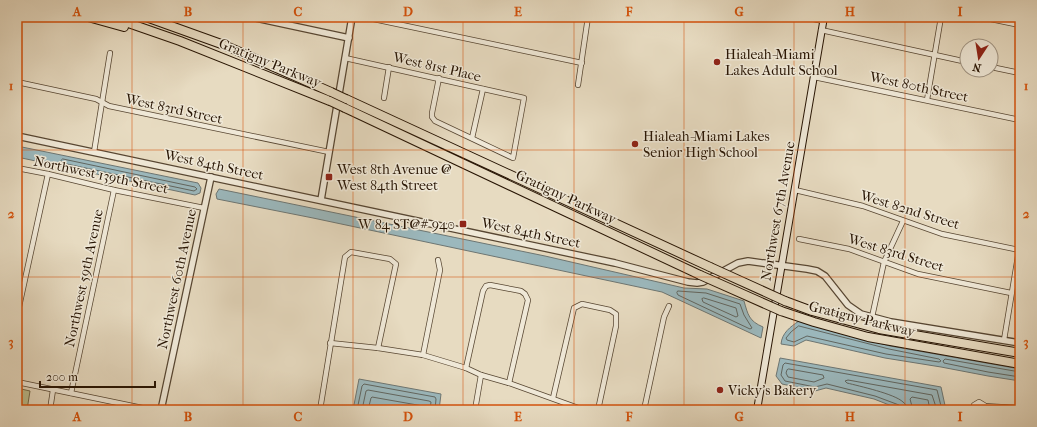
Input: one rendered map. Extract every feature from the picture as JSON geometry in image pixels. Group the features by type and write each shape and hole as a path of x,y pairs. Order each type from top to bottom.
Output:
{"highway":[{"path":"88,17 156,37 180,41"},
{"name":"Gratigny Parkway","path":"111,17 180,41 330,101 700,275 781,311 868,337 1020,364"},
{"name":"Gratigny Parkway","path":"148,17 224,45 332,92 785,301 812,311 879,329 1020,353"}],"main road":[{"name":"Northwest 67th Avenue","path":"757,409 823,19"}],"street":[{"path":"251,17 349,38"},
{"path":"320,200 352,17"},
{"path":"364,17 582,63"},
{"path":"578,85 582,63 586,17"},
{"path":"804,17 823,19"},
{"path":"927,100 941,17"},
{"path":"981,17 1020,25"},
{"path":"821,30 959,60"},
{"path":"94,152 110,53"},
{"name":"West 81st Place","path":"345,58 524,98 513,158 472,138"},
{"path":"384,98 389,67"},
{"path":"999,68 1020,73"},
{"name":"West 80th Street","path":"814,77 1020,120"},
{"path":"439,78 432,117 435,121 472,138 483,89"},
{"name":"West 83rd Street","path":"17,82 96,98 109,106 329,152"},
{"name":"West 84th Street","path":"17,136 615,263 688,282 703,282 738,263 748,261 781,264 817,271 825,276 848,305 861,314 891,322 1020,343"},
{"name":"Northwest 139th Street","path":"17,168 114,190 204,208"},
{"path":"17,316 48,174"},
{"name":"Northwest 60th Avenue","path":"161,410 211,177"},
{"name":"Northwest 59th Avenue","path":"71,393 114,190"},
{"name":"West 82nd Street","path":"795,190 863,206 942,234 1019,250"},
{"path":"872,317 884,262 903,221"},
{"name":"West 83rd Street","path":"799,239 849,248 918,274 1011,294"},
{"path":"1004,340 1020,244"},
{"path":"320,410 345,257 351,252 390,259 396,264 378,348"},
{"path":"423,355 440,270 438,260"},
{"path":"466,368 483,290 486,286 490,285 521,291 525,294 528,300 510,383"},
{"path":"553,398 574,308 582,304 610,310 616,314 616,326 598,410"},
{"path":"644,410 664,318 669,306"},
{"path":"330,343 423,355 466,368 481,375 510,383 583,410"},
{"path":"475,410 481,375"},
{"path":"17,382 152,410"},
{"path":"50,410 54,390"},
{"path":"974,410 974,405 977,402 981,402 984,408 1020,408"},
{"path":"757,409 765,410"}],"green space":[{"path":"17,388 30,391 27,410 17,410"}],"water":[{"path":"17,146 198,183 201,188 200,193 195,195 17,157"},
{"path":"219,189 545,256 684,288 707,289 744,301 752,320 763,327 761,338 662,292 217,199 216,194"},
{"path":"799,321 890,346 1020,369 1020,381 885,358 806,340 794,346 781,344 785,333"},
{"path":"780,358 941,387 946,410 902,410 874,399 826,388 815,391 782,384 776,376"},
{"path":"359,379 441,394 439,410 353,410"}],"place":[{"name":"Hialeah-Miami Lakes Adult School","path":"717,62"},
{"name":"Hialeah-Miami Lakes Senior High School","path":"635,144"},
{"name":"West 8th Avenue @ West 84th Street","path":"329,177"},
{"name":"W 84 ST@# 940","path":"463,224"},
{"name":"Vicky’s Bakery","path":"720,390"}]}
